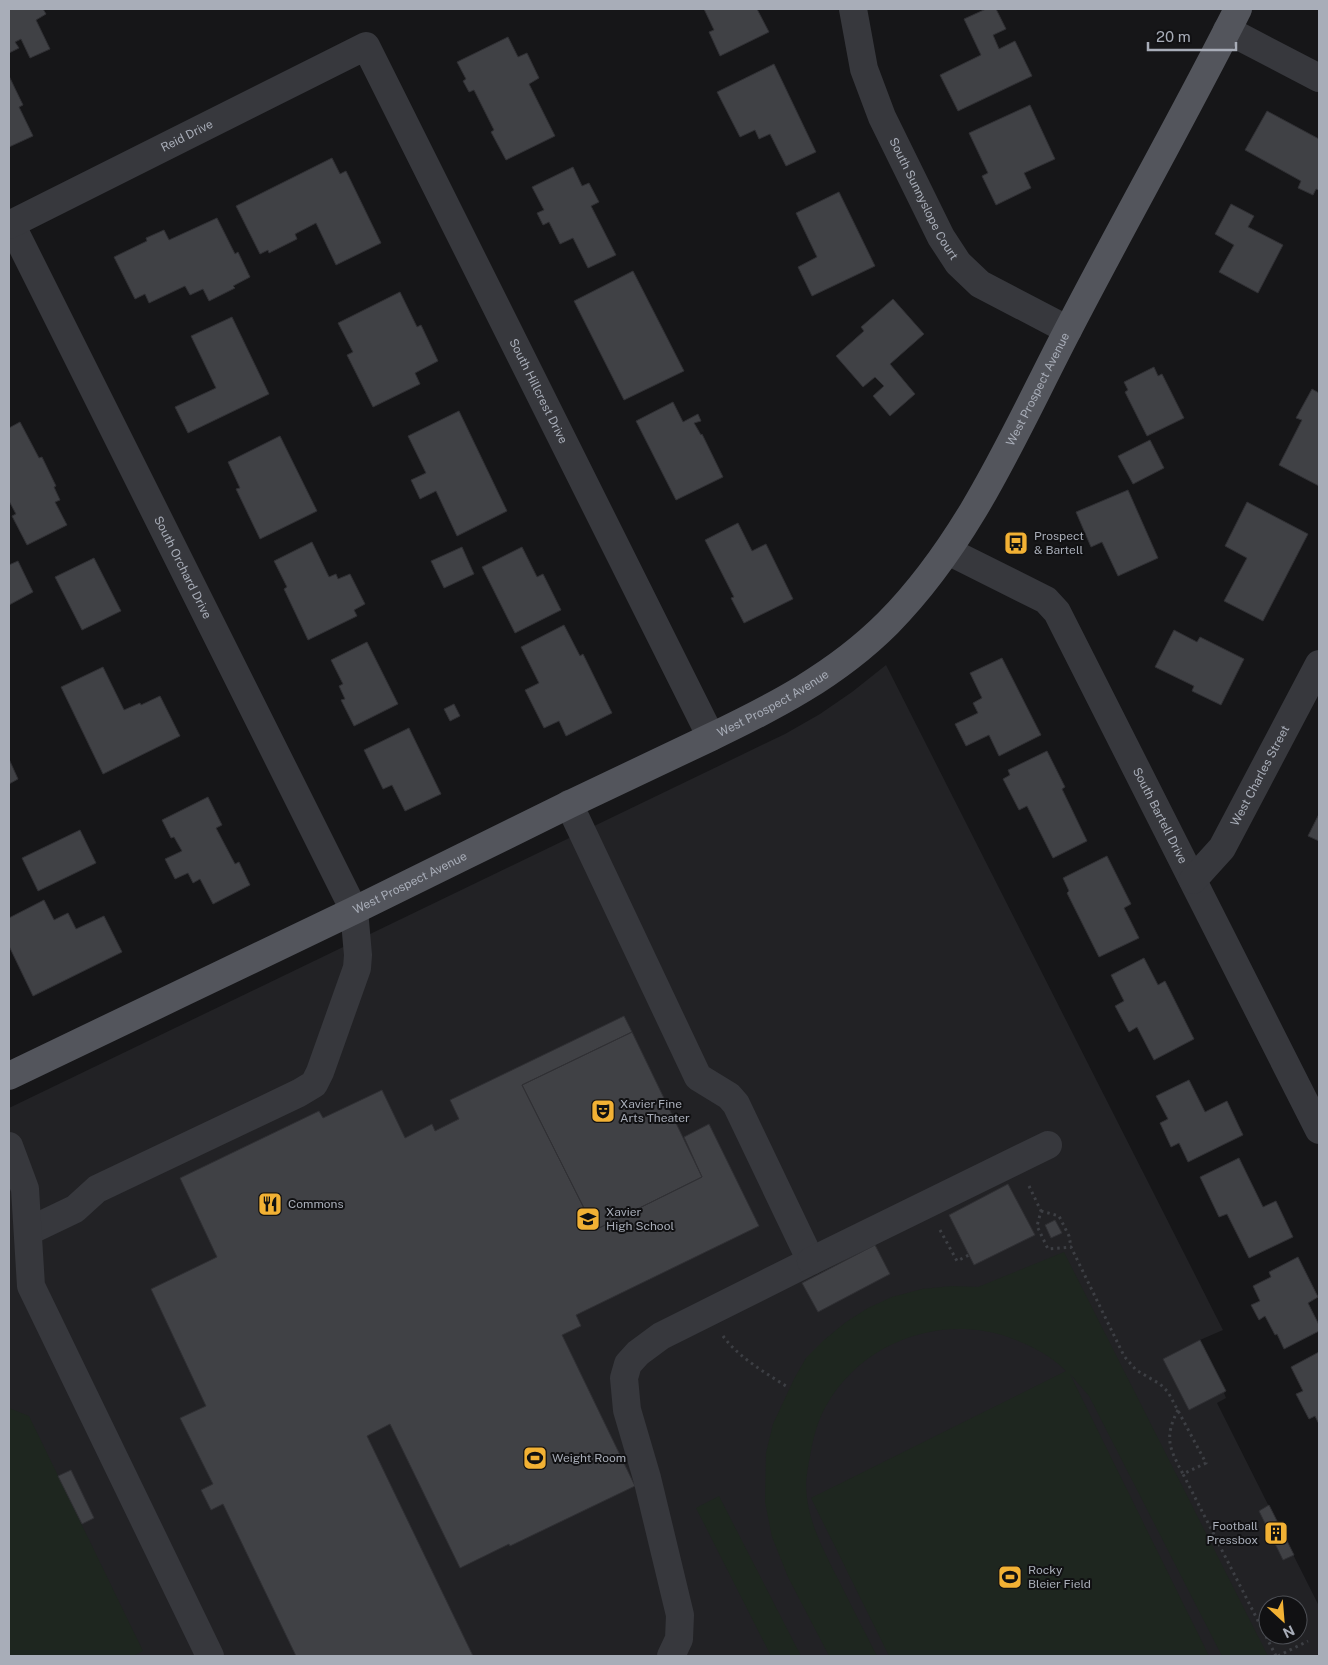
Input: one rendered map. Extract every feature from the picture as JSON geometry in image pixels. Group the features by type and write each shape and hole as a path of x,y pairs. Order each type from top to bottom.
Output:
{"main road":[{"name":"West Prospect Avenue","path":"9,1076 569,804 753,717 822,678 856,652 888,623 917,591 948,551 980,499 1232,20"}],"street":[{"name":"South Sunnyslope Court","path":"852,9 864,69 882,117 941,237 958,263 980,284 1068,330"},
{"path":"1232,20 1319,78"},
{"name":"Reid Drive","path":"10,224 366,46"},
{"name":"South Hillcrest Drive","path":"366,46 711,737"},
{"name":"South Orchard Drive","path":"10,224 354,910"},
{"name":"South Bartell Drive","path":"948,551 1039,596 1046,600 1057,612 1319,1130"},
{"name":"West Charles Street","path":"1193,880 1222,848 1319,664"},
{"path":"569,804 698,1077 729,1096 736,1104 811,1261"},
{"path":"29,1231 75,1209 97,1189 299,1093 314,1084 357,968 358,956 354,910"},
{"path":"671,1656 680,1639 680,1615 647,1478 626,1410 624,1378 628,1364 638,1353 661,1336 1048,1145"},
{"path":"9,1146 25,1188 32,1286 210,1656"}],"path":[{"path":"1017,1160 1042,1211 1037,1226 1048,1249 1071,1246"},
{"path":"926,1205 956,1261 969,1255"},
{"path":"1042,1211 1059,1216 1069,1236 1071,1246 1124,1356 1136,1370 1160,1384 1168,1392 1178,1410 1206,1463 1183,1474"},
{"path":"707,1313 729,1344 789,1388"},
{"path":"1178,1410 1169,1429 1169,1439 1176,1461 1277,1656 1300,1645"}],"shaded area":[{"name":"Xavier High School","path":"886,665 1223,1330 1200,1340 1226,1391 1224,1393 1226,1398 1217,1403 1319,1606 1319,1656 9,1656 9,1108 785,734 820,714"},
{"name":"Rocky Bleier Field","path":"1064,1252 1258,1636 1258,1645 1262,1645 1268,1656 1222,1656 1089,1396 1070,1374 1209,1656 889,1656 811,1498 1066,1371 1046,1355 1016,1340 982,1331 956,1329 930,1332 905,1339 881,1350 860,1365 841,1384 820,1418 812,1443 806,1483 809,1510 823,1548 877,1656 829,1656 788,1577 772,1537 765,1502 766,1453 773,1424 806,1358 846,1322 868,1308 892,1297 922,1289 952,1286 978,1287"},
{"path":"9,1408 29,1416 143,1651 133,1656 9,1656"},
{"path":"719,1496 801,1656 771,1656 696,1508"}],"building":[{"path":"9,9 43,9 46,14 36,20 50,49 30,58 21,39 15,42 19,48 9,53"},
{"path":"704,9 757,9 769,32 720,56 709,32 714,30"},
{"path":"986,9 996,9 1006,29 993,35 999,49 1015,41 1032,76 958,111 940,75 981,55 964,19"},
{"path":"508,37 518,57 527,53 539,78 529,84 555,136 506,160 491,132 494,130 474,90 469,92 463,81 466,79 457,62"},
{"path":"774,64 816,152 786,166 770,134 759,139 755,130 740,137 717,92"},
{"path":"9,76 23,105 19,107 33,136 9,147"},
{"path":"1030,105 1055,159 1024,173 1031,188 996,205 982,176 988,173 969,133"},
{"path":"1267,111 1319,139 1319,190 1316,189 1313,195 1298,188 1301,181 1245,150"},
{"path":"332,158 340,174 346,171 381,243 336,265 316,223 295,234 297,239 269,253 268,250 260,254 236,206"},
{"path":"573,167 582,186 589,183 599,202 591,206 616,255 588,268 573,238 560,244 549,222 543,225 537,213 544,210 532,187"},
{"path":"839,192 875,266 812,296 798,267 817,257 796,213"},
{"path":"1231,204 1254,216 1248,227 1283,245 1258,293 1219,272 1234,245 1215,234"},
{"path":"217,218 235,254 238,252 250,277 233,286 235,288 209,301 203,289 190,295 185,286 149,303 145,294 135,299 114,257 147,241 146,238 164,230 169,240"},
{"path":"633,271 684,371 624,400 574,301"},
{"path":"400,292 417,327 421,325 438,361 415,373 420,384 373,407 347,355 353,352 338,323"},
{"path":"893,299 924,334 890,364 915,394 890,416 873,396 884,386 875,377 863,387 836,356 864,331 861,327"},
{"path":"232,317 269,394 188,433 175,407 216,388 191,336"},
{"path":"1154,367 1158,376 1162,374 1184,418 1147,436 1125,392 1128,390 1124,382"},
{"path":"1312,389 1319,393 1319,486 1279,465 1302,420 1296,418"},
{"path":"673,402 683,422 698,414 701,421 694,423 702,434 723,477 676,500 636,421"},
{"path":"459,411 507,511 457,536 436,491 420,499 411,480 426,473 408,436"},
{"path":"20,422 39,458 42,457 56,486 54,487 60,500 55,502 67,525 27,545 12,516 16,514 9,501 9,428"},
{"path":"280,436 317,511 260,539 236,489 240,488 228,462"},
{"path":"1150,440 1164,468 1133,484 1118,456"},
{"path":"1128,490 1158,558 1118,576 1102,542 1091,547 1076,512"},
{"path":"1247,502 1308,534 1263,621 1224,601 1247,558 1225,546"},
{"path":"738,523 752,551 766,544 793,599 744,623 731,598 734,597 705,540"},
{"path":"312,542 329,577 336,574 338,579 350,574 365,604 354,610 357,616 308,640 284,589 287,587 274,561"},
{"path":"462,547 474,574 444,588 431,561"},
{"path":"522,547 537,577 543,574 561,610 515,633 482,567"},
{"path":"94,558 121,611 82,630 55,577"},
{"path":"18,561 33,592 9,605 9,565"},
{"path":"564,625 580,656 583,654 612,713 566,736 559,721 544,728 525,690 539,683 521,647"},
{"path":"1174,630 1197,642 1200,637 1244,659 1221,705 1192,691 1194,686 1155,667"},
{"path":"367,642 398,704 354,726 341,700 345,699 339,686 343,684 331,660"},
{"path":"1002,658 1041,735 999,756 989,735 966,746 955,724 978,713 973,703 982,698 970,673"},
{"path":"103,667 124,710 140,703 141,705 160,696 180,736 103,774 61,687"},
{"path":"454,704 460,716 450,721 444,709"},
{"path":"409,728 441,794 405,811 392,785 383,789 364,750"},
{"path":"1047,751 1065,787 1062,789 1087,841 1053,858 1027,806 1019,810 1003,779 1010,775 1008,770"},
{"path":"9,759 18,779 9,784"},
{"path":"208,797 222,825 216,828 235,864 239,862 250,885 213,904 200,879 193,883 188,873 175,879 165,859 182,851 174,837 171,838 162,820"},
{"path":"1319,814 1319,841 1308,836"},
{"path":"80,830 96,863 38,891 22,858"},
{"path":"1107,856 1131,904 1124,908 1139,938 1099,957 1067,893 1069,891 1063,878"},
{"path":"44,900 54,920 68,913 76,929 104,916 122,952 33,996 9,946 9,918"},
{"path":"1144,958 1158,985 1165,981 1194,1039 1154,1060 1137,1027 1129,1032 1115,1006 1124,1001 1111,975"},
{"path":"624,1016 632,1032 522,1085 595,1230 702,1177 684,1137 709,1124 759,1226 576,1315 581,1326 562,1335 635,1486 460,1568 390,1424 367,1436 473,1656 296,1656 223,1504 211,1510 201,1490 213,1484 180,1418 206,1406 151,1289 217,1257 180,1178 319,1111 323,1118 382,1090 405,1138 432,1124 435,1131 459,1119 450,1100"},
{"name":"Xavier Fine Arts Theater","path":"632,1032 702,1177 595,1230 522,1085"},
{"path":"1189,1080 1205,1112 1227,1101 1243,1135 1188,1162 1179,1143 1171,1147 1160,1123 1168,1119 1156,1096"},
{"path":"1239,1158 1263,1207 1276,1201 1293,1237 1249,1258 1227,1214 1219,1217 1200,1177"},
{"path":"1008,1184 1035,1235 974,1265 949,1215"},
{"path":"1055,1220 1062,1233 1051,1238 1045,1225"},
{"path":"875,1245 890,1274 818,1312 802,1283"},
{"path":"1298,1257 1318,1297 1308,1303 1319,1325 1319,1331 1284,1349 1265,1316 1259,1320 1251,1305 1260,1301 1253,1286 1271,1277 1269,1272"},
{"path":"1200,1340 1226,1391 1189,1410 1163,1359"},
{"path":"1319,1352 1319,1424 1315,1416 1309,1419 1296,1394 1303,1391 1291,1367"},
{"path":"71,1470 94,1518 82,1524 58,1476"},
{"name":"Football Pressbox","path":"1269,1505 1294,1555 1283,1560 1259,1511"}],"place":[{"name":"Prospect & Bartell","path":"1016,543"},
{"name":"Xavier Fine Arts Theater","path":"603,1111"},
{"name":"Commons","path":"270,1204"},
{"name":"Xavier High School","path":"588,1219"},
{"name":"Weight Room","path":"535,1458"},
{"name":"Football Pressbox","path":"1276,1533"},
{"name":"Rocky Bleier Field","path":"1010,1577"}]}
